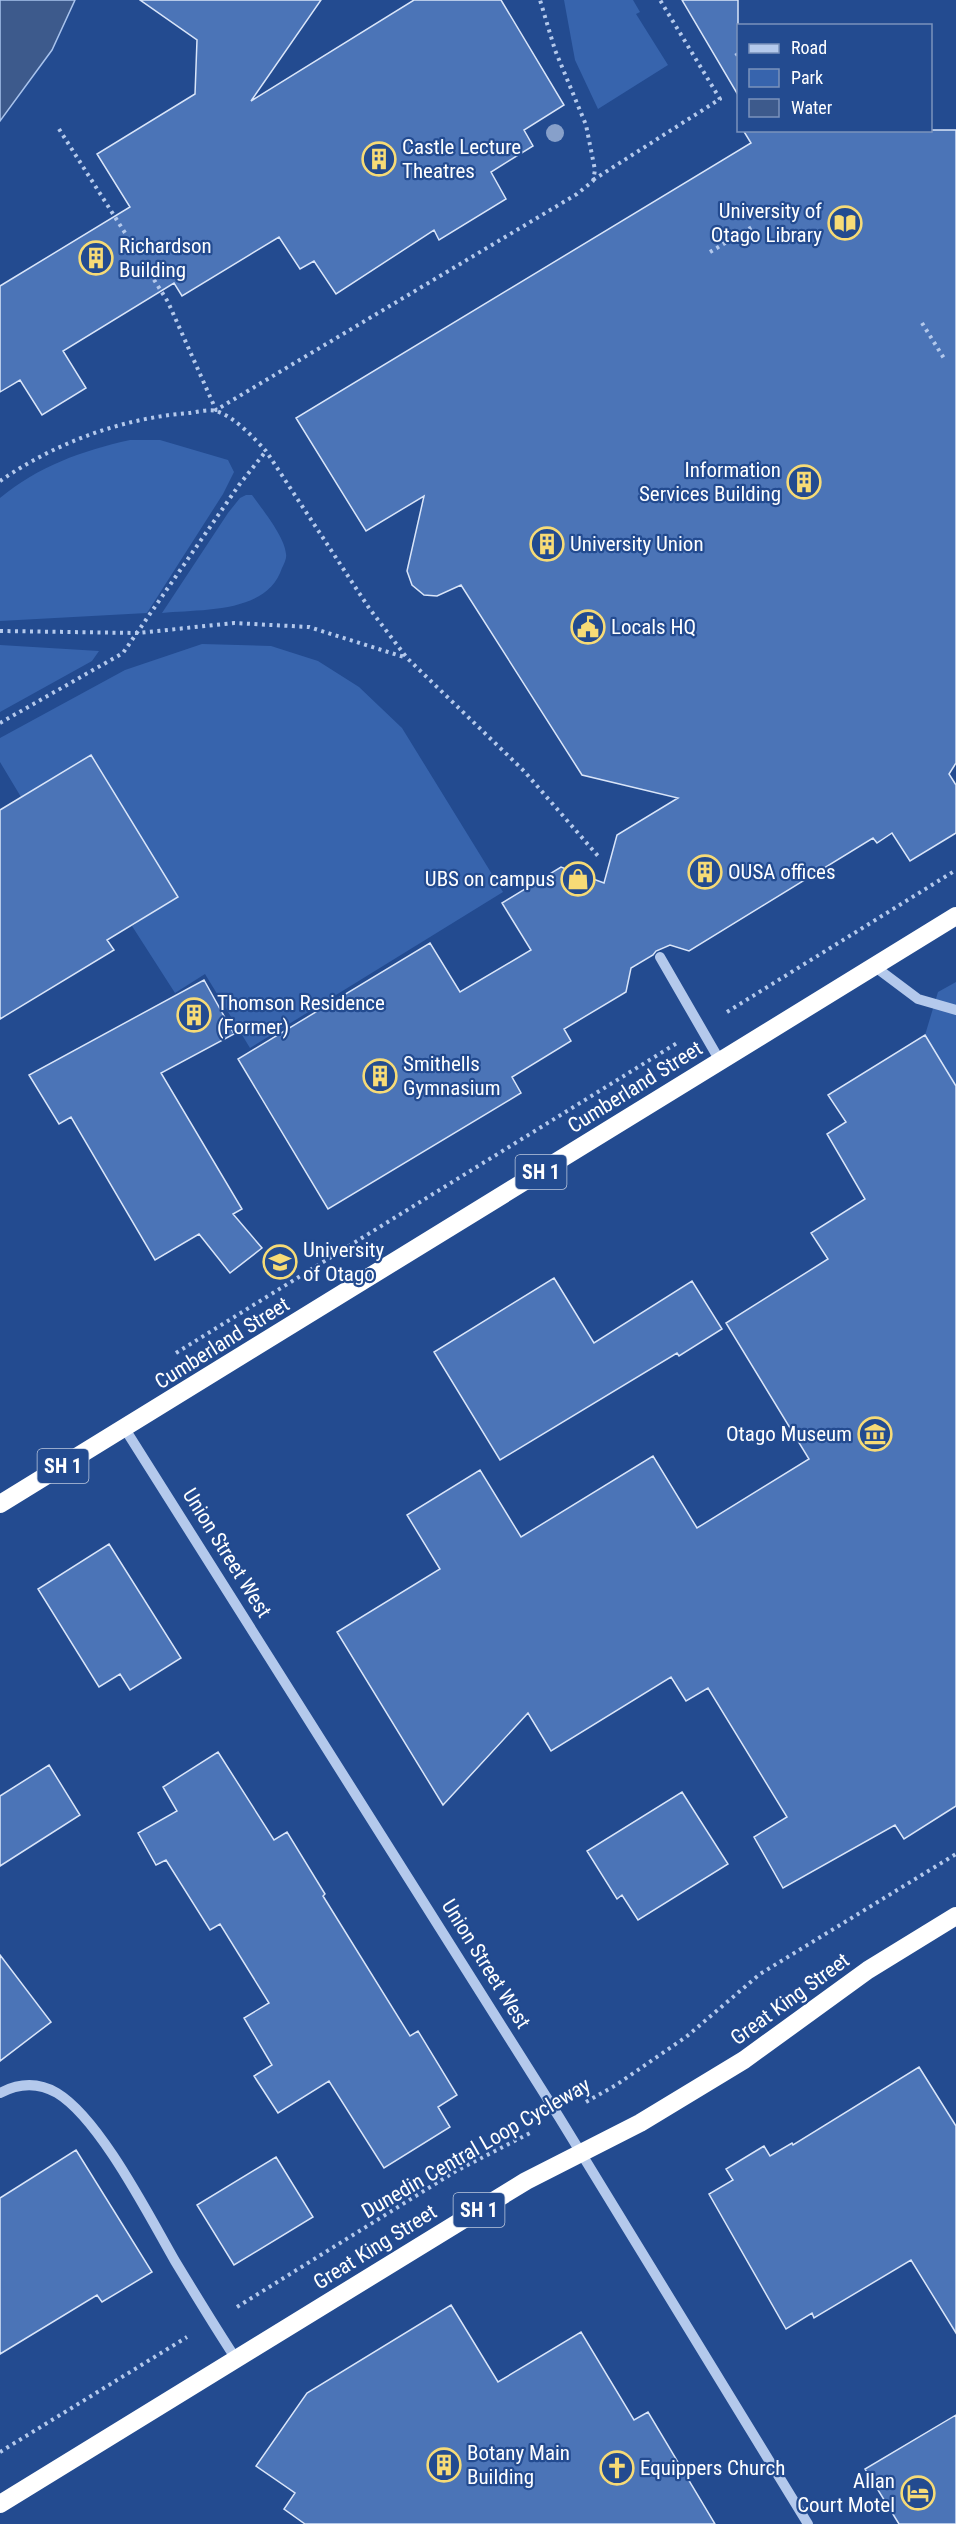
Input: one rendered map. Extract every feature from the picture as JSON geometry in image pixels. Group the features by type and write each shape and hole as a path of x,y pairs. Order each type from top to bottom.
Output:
{"highway":[{"name":"Cumberland Street","path":"0,1504 956,916"},
{"name":"Great King Street","path":"0,2504 526,2181 640,2123 744,2060 868,1970 956,1916"}],"street":[{"path":"660,957 720,1061"},
{"path":"874,966 918,999 956,1010"},
{"name":"Union Street West","path":"125,1429 559,2117 808,2524"},
{"path":"0,2093 22,2085 50,2089 60,2094 86,2120 132,2186 236,2359"}],"path":[{"path":"540,0 555,50 586,125 595,170 592,181"},
{"path":"0,481 29,461 81,437 163,415 216,410 567,200 592,181 720,99 660,0"},
{"path":"59,129 127,236"},
{"path":"710,252 752,227"},
{"path":"146,267 168,302 216,410 247,430 266,451 369,608 407,658 524,771 598,856"},
{"path":"922,322 945,360"},
{"path":"0,723 123,652 239,485 266,451"},
{"path":"0,631 138,633 234,622 309,627 407,658"},
{"name":"Dunedin Central Loop Cycleway","path":"0,2452 456,2171 616,2085 686,2037 760,1974 956,1854"}],"green space":[{"path":"564,0 633,0 640,12 636,14 668,65 598,109 575,60"},
{"path":"130,440 160,440 228,460 234,472 223,494 147,613 0,621 0,498 45,468 94,449"},
{"path":"252,495 272,523 285,547 286,559 274,583 263,594 231,606 162,613 228,513 240,498"},
{"path":"202,644 271,646 318,661 359,687 402,728 503,892 250,1048 205,974 175,993 132,926 177,897 91,755 21,797 0,762 0,738 125,670"},
{"path":"0,645 99,651 92,661 0,712"},
{"path":"956,982 956,1086 925,1035 938,992"}],"water":[{"path":"0,0 75,0 52,50 0,121"}],"building":[{"name":"Castle Lecture Theatres","path":"140,0 321,0 251,101 414,0 501,0 564,105 524,130 533,146 491,172 506,199 439,240 434,230 336,294 314,261 300,269 279,237 182,296 174,283 63,351 86,388 42,415 20,380 0,392 0,286 130,207 97,154 195,94 197,40"},
{"path":"682,0 738,0 737,93"},
{"path":"956,130 956,763 949,774 956,785 956,833 910,861 892,833 877,843 873,838 689,951 670,945 656,951 631,968 626,992 564,1029 571,1041 512,1077 521,1093 328,1209 238,1059 430,943 460,992 531,950 502,903 561,867 604,883 617,835 678,798 582,775 461,585 437,596 424,595 412,585 407,571 424,496 366,531 296,418 751,143 744,132"},
{"path":"91,755 178,897 107,940 114,950 0,1019 0,810"},
{"path":"204,980 234,1034 161,1073 242,1209 233,1214 262,1248 230,1273 199,1234 155,1260 71,1117 59,1124 29,1075"},
{"path":"925,1035 956,1086 956,1806 904,1839 895,1825 783,1888 754,1837 787,1817 708,1688 686,1701 671,1677 551,1751 528,1713 443,1805 337,1632 440,1569 407,1515 480,1470 521,1537 653,1456 697,1528 809,1459 726,1323 828,1259 811,1233 865,1199 827,1134 846,1122 828,1095"},
{"path":"554,1278 594,1343 692,1281 722,1329 679,1356 677,1353 500,1460 434,1352"},
{"path":"109,1544 181,1658 130,1690 120,1674 99,1687 38,1589"},
{"path":"218,1752 274,1840 287,1832 325,1894 323,1896 410,2036 418,2031 457,2095 438,2107 450,2127 384,2168 329,2081 278,2113 254,2076 272,2065 244,2018 269,2003 220,1924 210,1930 166,1860 156,1865 138,1833 177,1811 163,1787"},
{"path":"49,1765 80,1815 0,1866 0,1796"},
{"path":"682,1792 728,1864 638,1920 622,1895 617,1899 587,1851"},
{"path":"0,1955 51,2022 0,2061"},
{"path":"919,2067 956,2126 956,2333 911,2260 814,2318 812,2313 786,2329 709,2194 733,2180 726,2169 764,2146 770,2156 792,2143 793,2145"},
{"path":"76,2150 152,2272 102,2302 97,2295 0,2354 0,2198"},
{"path":"276,2157 313,2217 234,2265 197,2205"},
{"path":"451,2305 498,2382 581,2332 634,2420 648,2412 715,2524 305,2524 284,2509 295,2493 256,2466 307,2393"},
{"name":"Allan Court Motel","path":"956,2415 956,2524 899,2524 865,2469"}],"place":[{"name":"Castle Lecture Theatres","path":"379,159"},
{"name":"University of Otago Library","path":"845,223"},
{"name":"Richardson Building","path":"96,258"},
{"name":"Information Services Building","path":"804,482"},
{"name":"University Union","path":"547,544"},
{"name":"Locals HQ","path":"588,627"},
{"name":"OUSA offices","path":"705,872"},
{"name":"UBS on campus","path":"578,879"},
{"name":"Thomson Residence (Former)","path":"194,1015"},
{"name":"Smithells Gymnasium","path":"380,1076"},
{"name":"University of Otago","path":"280,1262"},
{"name":"Otago Museum","path":"875,1434"},
{"name":"Botany Main Building","path":"444,2465"},
{"name":"Equippers Church","path":"617,2468"},
{"name":"Allan Court Motel","path":"918,2493"}]}
